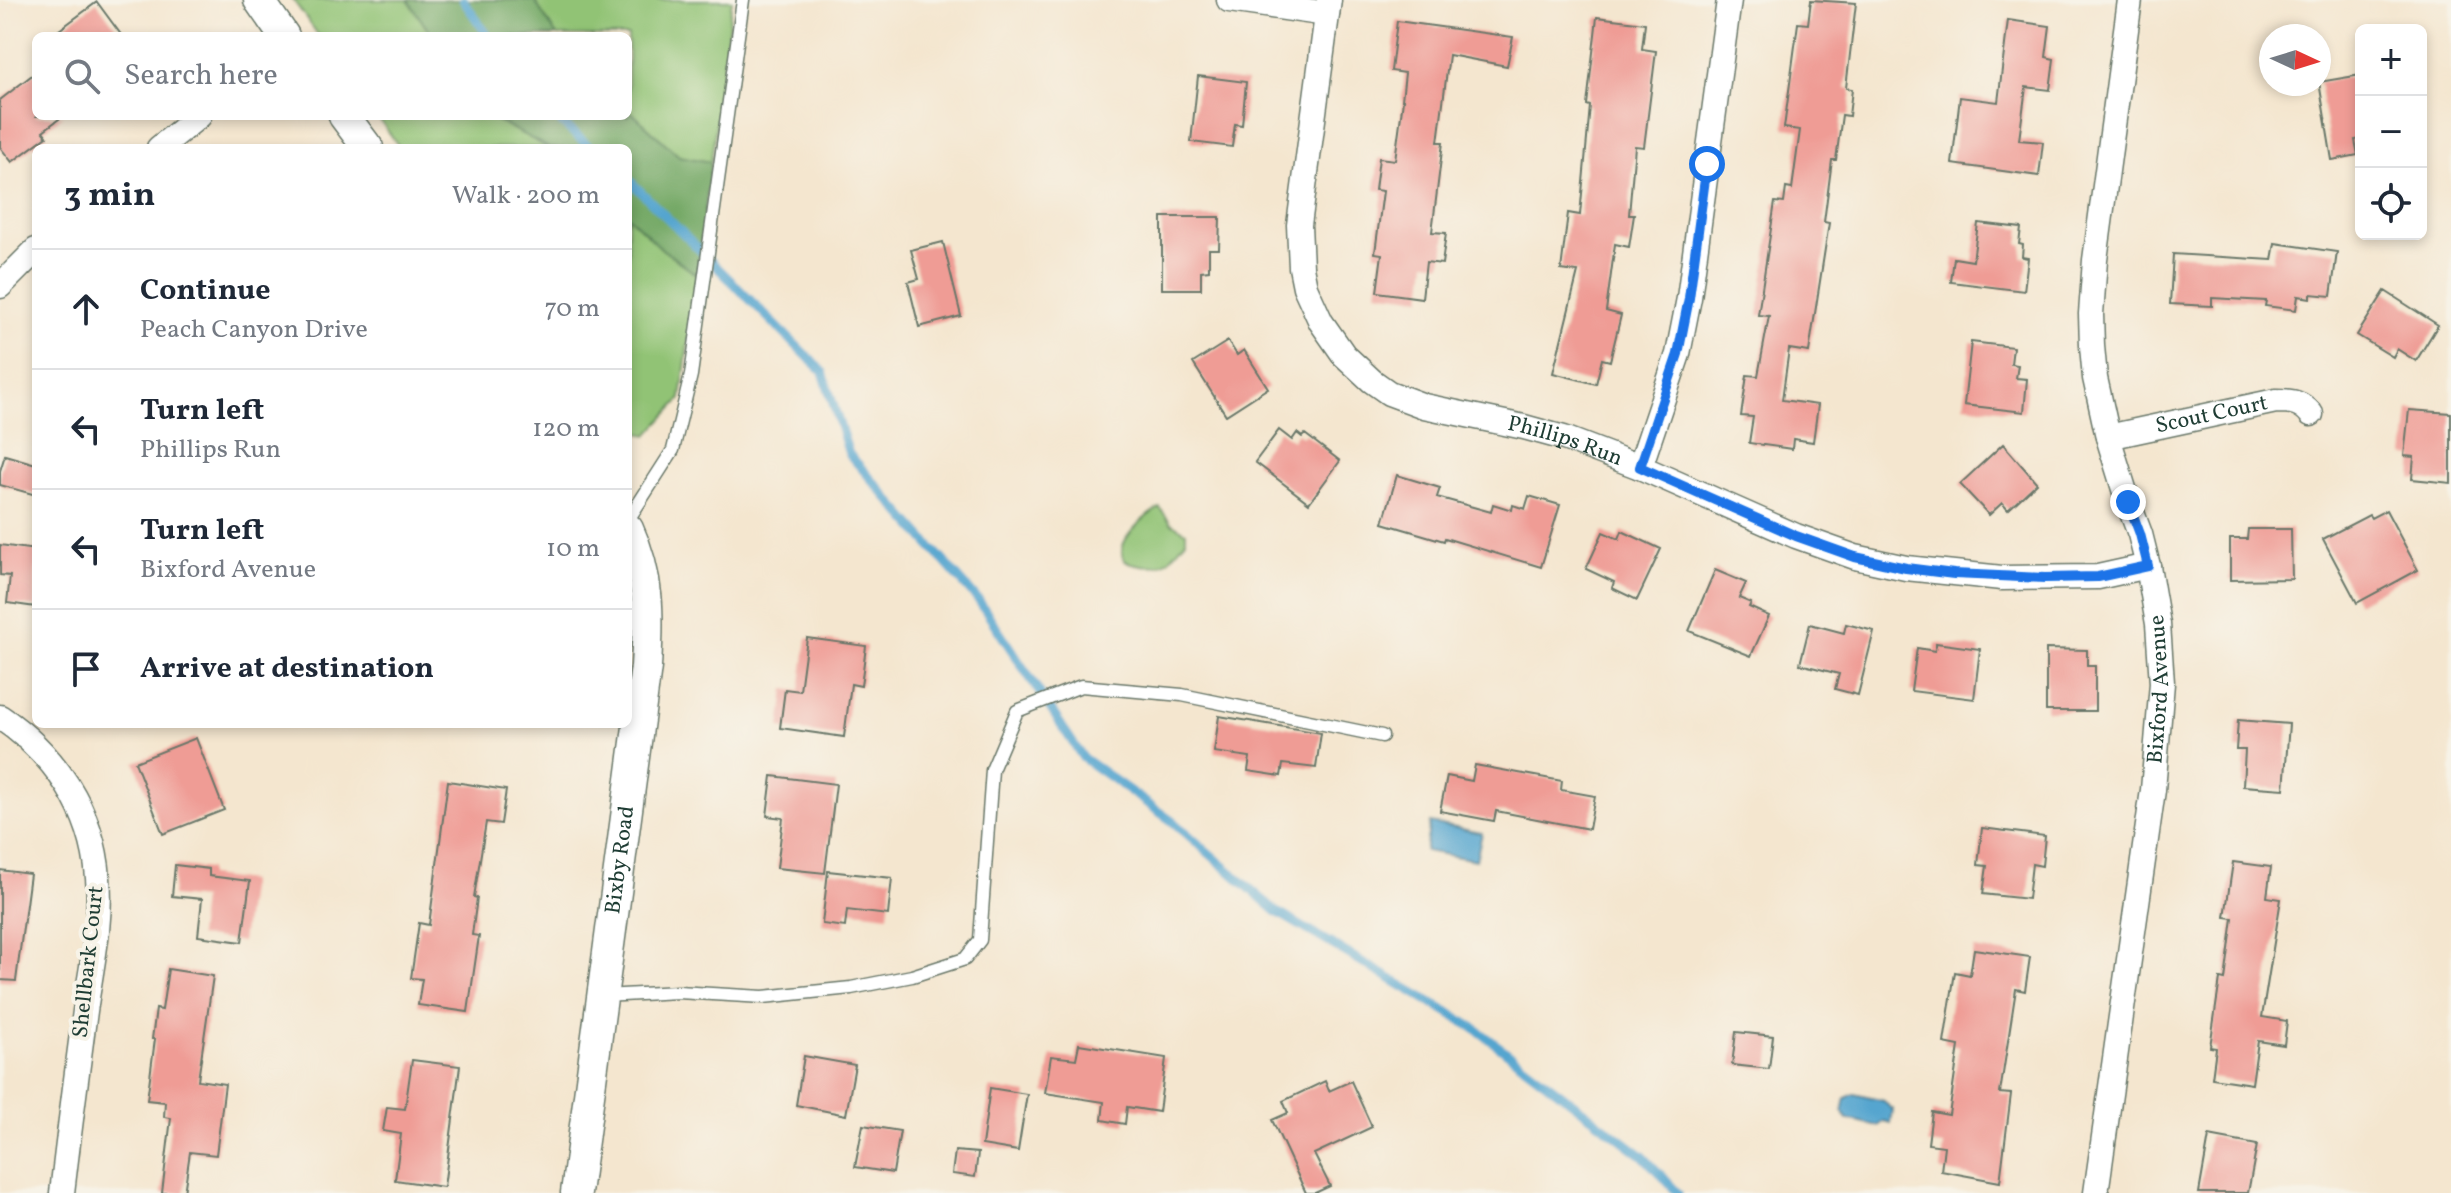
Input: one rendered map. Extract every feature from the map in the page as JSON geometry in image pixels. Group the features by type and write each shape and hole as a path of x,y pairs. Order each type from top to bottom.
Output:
{"street":[{"path":"259,0 281,32"},
{"path":"1229,0 1328,7"},
{"path":"1640,467 1678,354 1684,326 1729,0"},
{"name":"Bixford Avenue","path":"2096,1193 2160,721 2161,646 2148,566 2108,437 2095,378 2091,314 2095,260 2130,0"},
{"name":"Phillips Run","path":"1328,7 1299,225 1305,287 1321,322 1344,355 1389,393 1424,406 1564,438 1640,467 1796,536 1855,557 1906,568 1990,577 2098,577 2148,566"},
{"path":"164,144 194,120"},
{"path":"347,120 365,144"},
{"path":"0,286 32,254"},
{"name":"Scout Court","path":"2108,437 2276,401 2293,401 2311,414"},
{"name":"Bixby Road","path":"576,1193 642,713 649,622 644,574 632,540"},
{"name":"Shellbark Court","path":"0,717 45,754 68,783 93,846 98,877 97,924 62,1193"}],"lane":[{"path":"632,514 673,450 691,375 743,0"},
{"path":"603,996 678,992 763,997 836,990 912,976 965,959 980,940 992,770 1017,711 1081,686 1182,695 1382,736"}],"green space":[{"path":"293,0 408,0 429,32 316,32"},
{"path":"408,0 534,0 554,32 429,32"},
{"path":"534,0 732,0 711,162 679,156 632,113 632,32 554,32"},
{"path":"632,113 679,156 711,162 697,275 662,249 632,220 632,144 541,144 496,120 632,120"},
{"path":"380,120 496,120 541,144 397,144"},
{"path":"632,220 662,249 697,275 681,399 648,435 632,432"},
{"path":"1160,508 1171,523 1186,532 1186,540 1163,563 1146,566 1125,561 1122,554 1126,539 1139,523"}],"water":[{"path":"1430,823 1482,833 1476,860 1425,851"},
{"path":"1854,1094 1884,1101 1893,1109 1891,1123 1885,1121 1878,1126 1847,1119 1843,1112 1846,1098"}],"building":[{"path":"1811,0 1856,3 1846,88 1852,89 1849,116 1842,115 1836,160 1832,160 1824,222 1829,223 1809,352 1789,349 1782,400 1818,405 1813,442 1793,439 1792,449 1749,443 1753,417 1741,416 1747,375 1758,376 1769,316 1758,315 1775,202 1784,203 1786,188 1792,189 1800,130 1784,128 1798,23 1808,24"},
{"path":"97,2 119,32 56,32"},
{"path":"1597,17 1645,23 1642,49 1656,51 1644,147 1635,146 1629,215 1634,215 1629,247 1615,244 1606,311 1621,315 1610,361 1602,359 1596,384 1553,373 1578,272 1561,270 1568,213 1580,215 1590,106 1587,105"},
{"path":"2008,20 2050,26 2046,57 2054,59 2050,90 2026,87 2019,140 2043,142 2039,176 1952,164 1960,97 1998,102"},
{"path":"1397,21 1513,37 1507,66 1449,55 1438,142 1443,142 1432,232 1446,233 1442,264 1426,262 1422,298 1377,292 1382,254 1375,253 1383,191 1375,190 1379,158 1395,160 1405,73 1391,71"},
{"path":"32,75 32,120 58,120 43,131 47,136 32,144 12,162 0,147 0,100"},
{"path":"1198,76 1246,82 1242,125 1235,124 1232,147 1191,142"},
{"path":"2355,76 2355,156 2332,160 2321,96 2331,96 2331,80"},
{"path":"1162,217 1220,217 1219,249 1209,249 1209,270 1201,271 1201,289 1162,289"},
{"path":"1978,223 2021,228 2019,244 2023,245 2022,257 2028,258 2024,291 1951,282 1954,258 1973,261"},
{"path":"943,242 961,316 919,327 908,282 919,279 911,250"},
{"path":"2275,243 2337,252 2331,296 2298,296 2296,310 2265,306 2266,301 2212,298 2212,306 2170,304 2173,254 2272,260"},
{"path":"2385,291 2438,325 2416,361 2397,349 2393,357 2357,335"},
{"path":"1228,341 1237,355 1244,350 1268,388 1226,415 1193,363"},
{"path":"1971,342 2013,347 2011,364 2018,365 2016,378 2027,379 2024,412 1964,405"},
{"path":"2409,410 2451,413 2451,483 2412,479 2414,457 2404,456"},
{"path":"1279,430 1292,440 1297,433 1302,437 1305,434 1340,461 1309,503 1255,462"},
{"path":"2003,444 2037,483 2008,510 2002,503 1989,515 1960,484"},
{"path":"5,455 32,463 32,494 0,485"},
{"path":"1397,475 1440,488 1437,497 1491,512 1493,504 1512,510 1513,505 1525,509 1529,496 1560,505 1541,567 1383,523"},
{"path":"2386,510 2418,570 2357,603 2323,539 2369,515 2371,518"},
{"path":"2248,529 2291,529 2292,579 2230,580 2230,539 2247,539"},
{"path":"1622,531 1661,549 1637,600 1612,588 1614,582 1586,569 1603,532 1619,539"},
{"path":"0,545 32,549 32,606 7,603 10,576 0,575"},
{"path":"1715,570 1746,583 1739,598 1751,603 1749,607 1769,616 1751,656 1689,631"},
{"path":"1810,624 1844,633 1846,624 1874,631 1858,695 1835,689 1839,674 1800,664"},
{"path":"807,638 866,646 861,686 851,684 844,737 780,728 785,689 800,691"},
{"path":"1936,643 1980,649 1974,699 1911,691 1917,648 1935,651"},
{"path":"2046,649 2087,650 2087,666 2095,666 2095,711 2046,711"},
{"path":"1219,716 1321,733 1316,768 1283,764 1281,776 1248,771 1250,757 1214,752"},
{"path":"2238,720 2289,724 2284,789 2243,786 2245,750 2236,750"},
{"path":"196,738 224,810 163,834 135,762"},
{"path":"1475,765 1562,781 1561,790 1595,796 1589,829 1496,811 1494,821 1440,811 1447,776 1472,781"},
{"path":"772,776 836,784 825,873 777,868 783,818 767,816"},
{"path":"448,781 506,790 501,824 486,822 474,897 477,898 472,935 479,936 468,1012 418,1005 422,979 411,978 419,923 429,925"},
{"path":"1982,828 2045,836 2042,866 2032,864 2028,899 1983,894 1987,866 1978,865"},
{"path":"2233,862 2271,867 2267,897 2281,899 2262,1017 2287,1021 2284,1045 2258,1041 2252,1084 2212,1078 2216,1048 2210,1047 2220,979 2225,980 2233,918 2225,917"},
{"path":"175,865 209,869 209,876 250,881 242,942 198,936 202,899 172,896"},
{"path":"0,870 30,874 16,981 0,980"},
{"path":"828,871 892,878 888,915 847,910 845,927 822,924"},
{"path":"1974,949 2030,957 2025,991 2016,989 2000,1093 2011,1094 2000,1182 1941,1171 1944,1146 1928,1144 1932,1112 1949,1115 1959,1046 1944,1043 1955,972 1970,975"},
{"path":"168,969 213,976 198,1080 225,1084 216,1155 190,1152 184,1193 162,1193 171,1118 164,1117 165,1102 147,1100 156,1009 162,1010"},
{"path":"1736,1032 1773,1036 1769,1069 1732,1065"},
{"path":"1079,1044 1166,1058 1159,1112 1127,1107 1125,1124 1102,1120 1104,1102 1045,1093 1051,1056 1076,1059"},
{"path":"804,1056 855,1065 846,1115 796,1105"},
{"path":"412,1060 460,1066 444,1187 395,1180 401,1134 383,1131 387,1107 405,1109"},
{"path":"1325,1081 1329,1091 1351,1081 1372,1127 1314,1154 1330,1186 1315,1193 1306,1193 1272,1120 1288,1113 1283,1101"},
{"path":"990,1088 1027,1094 1018,1151 982,1145"},
{"path":"863,1125 900,1131 893,1173 855,1167"},
{"path":"2209,1136 2257,1145 2248,1193 2199,1193"},
{"path":"955,1151 978,1153 975,1177 952,1174"}],"waterway":[{"path":"463,0 485,32"},
{"path":"559,120 586,144"},
{"path":"632,183 823,372 849,454 979,601 1083,758 1172,821 1277,912 1476,1029 1643,1156 1678,1193"}],"route":[{"path":"1707,164 1689,298 1678,354 1640,467 1796,536 1855,557 1906,568 2002,578 2098,577 2148,566 2128,502"}]}
